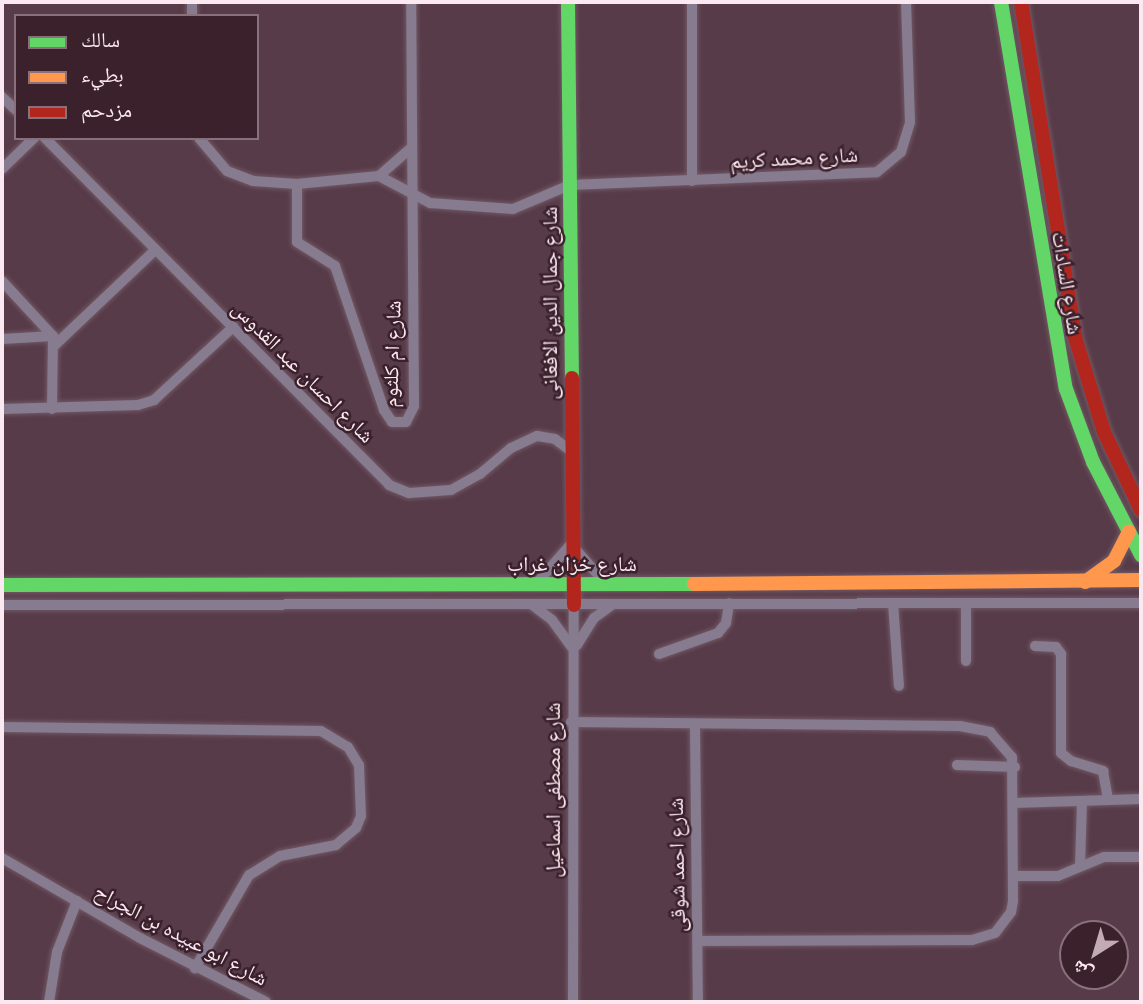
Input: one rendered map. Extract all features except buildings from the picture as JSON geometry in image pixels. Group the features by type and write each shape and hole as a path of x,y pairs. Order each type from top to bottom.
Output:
{"street":[{"name":"شارع ام كلثوم","path":"297,184 297,242 335,266 384,410 392,422 400,424 411,416 414,406 411,2"},
{"name":"شارع جمال الدين الافغانى","path":"568,2 573,604"},
{"path":"692,2 692,181"},
{"name":"شارع محمد كريم","path":"570,185 864,175 894,162 906,142 910,122 906,2"},
{"name":"شارع السادات","path":"1001,2 1061,370 1081,433 1141,555"},
{"name":"شارع السادات","path":"1021,2 1075,337 1104,432 1141,510"},
{"path":"2,169 32,140"},
{"name":"شارع احسان عبد القدوس","path":"47,140 381,479 398,490 451,490 480,474 511,447 537,436 555,439 572,452"},
{"path":"201,140 227,171 253,181 297,184 379,176 429,203 513,209 570,185"},
{"path":"379,176 412,147"},
{"path":"2,338 54,341 155,250"},
{"path":"2,281 54,341 52,409"},
{"path":"2,409 138,405 154,400 233,327"},
{"path":"1080,584 1114,561 1129,532"},
{"path":"535,585 571,544 607,585"},
{"name":"شارع خزان غراب","path":"2,585 1080,584 1141,580"},
{"path":"151,585 152,604"},
{"path":"530,603 552,620 574,652"},
{"path":"574,652 585,628 616,603"},
{"path":"659,654 718,634 726,623 729,603"},
{"path":"893,603 899,686"},
{"path":"966,603 966,661"},
{"name":"شارع خزان غراب","path":"2,604 1141,603"},
{"name":"شارع مصطفى اسماعيل","path":"573,604 573,1002"},
{"path":"1035,646 1056,647 1061,654 1061,753 1071,761 1103,771 1108,800"},
{"path":"571,722 695,727 974,727 999,739 1015,767 1015,876 1011,912 986,937 698,941"},
{"path":"2,727 321,731 348,747 359,765 361,816 356,828 336,845 279,856 249,875 195,968"},
{"name":"شارع احمد شوقى","path":"695,727 698,1002"},
{"path":"957,765 1015,767"},
{"path":"1014,803 1141,799"},
{"path":"1080,866 1082,801"},
{"path":"1015,876 1058,876 1104,858 1141,857"},
{"name":"شارع ابو عبيده بن الجراح","path":"2,858 195,968 266,1002"},
{"name":"شارع ابو عبيده بن الجراح","path":"50,1002 57,952 77,901"}],"traffic: fast":[{"path":"568,2 572,378"},
{"path":"1001,2 1066,389 1093,462 1141,555"},
{"path":"2,585 694,584"}],"traffic: slow":[{"path":"1085,582 1114,561 1129,532"},
{"path":"694,584 1141,580"}],"traffic: jam":[{"path":"1021,2 1075,337 1104,432 1141,510"},
{"path":"572,378 574,605"}]}
